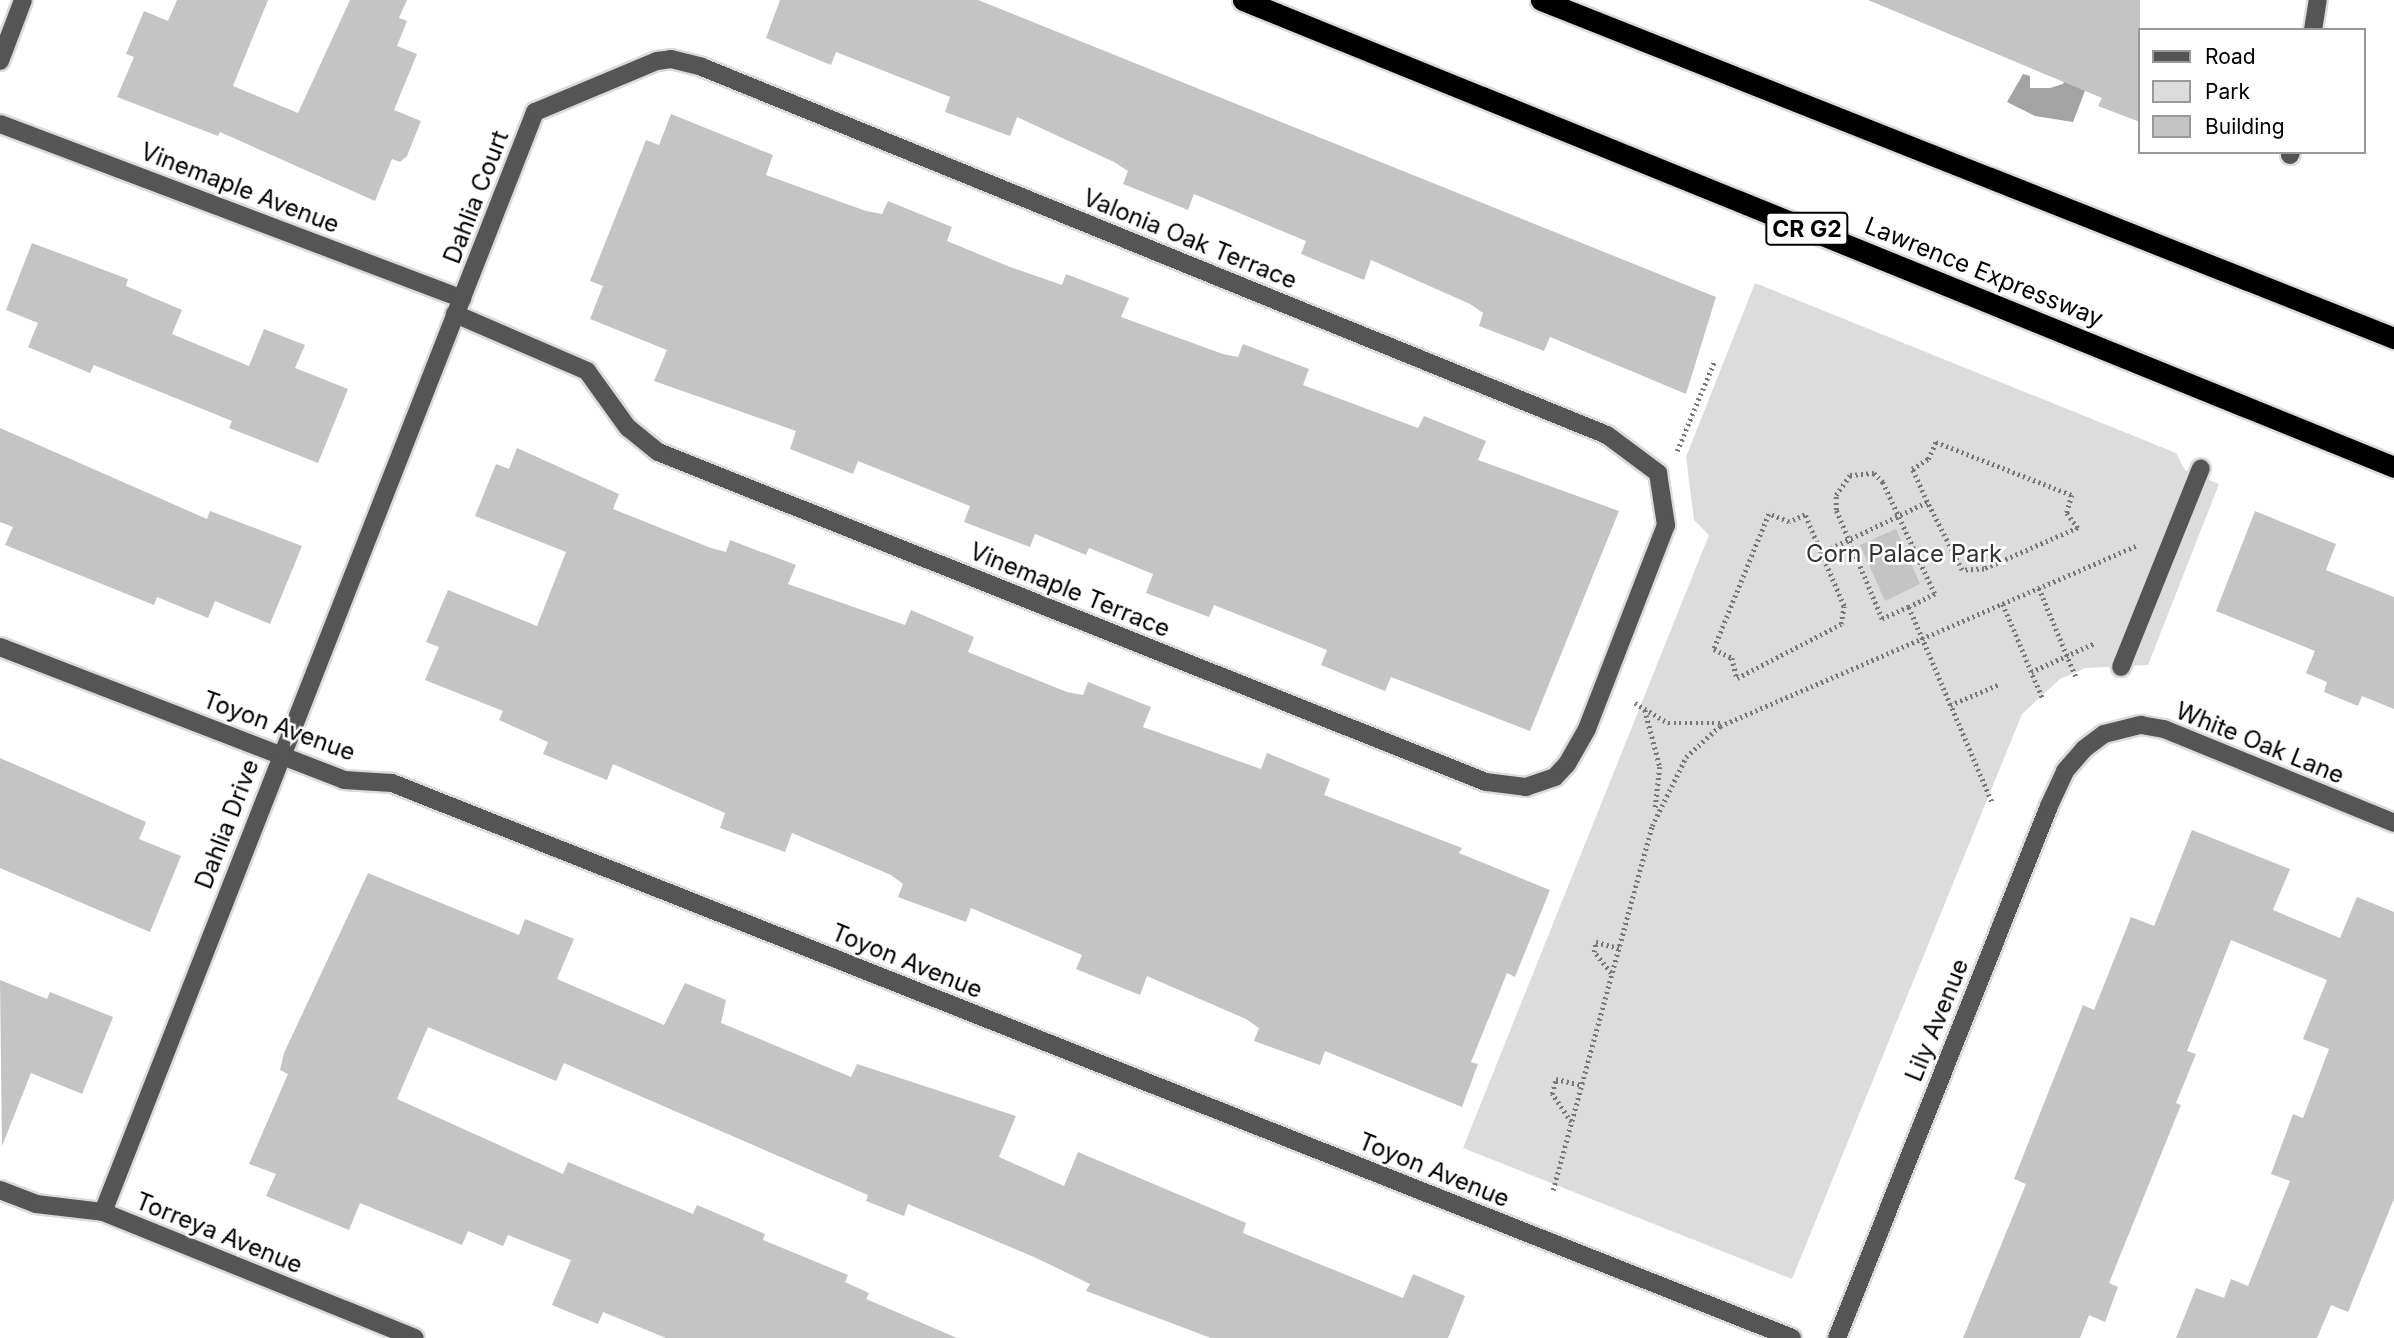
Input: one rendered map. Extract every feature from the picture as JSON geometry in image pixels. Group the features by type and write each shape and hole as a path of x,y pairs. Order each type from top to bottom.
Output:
{"highway":[{"name":"Lawrence Expressway","path":"1243,0 2394,467"},
{"path":"1541,0 2394,338"}],"street":[{"path":"0,61 23,0"},
{"path":"2313,28 2318,0"},
{"name":"Valonia Oak Terrace","path":"535,112 657,61 686,61 1607,435 1658,473 1667,506 1662,543 1625,636"},
{"name":"Dahlia Court","path":"459,307 535,112"},
{"name":"Vinemaple Avenue","path":"0,124 459,307"},
{"name":"Vinemaple Terrace","path":"459,307 587,371 628,428 658,452 1486,782 1526,788 1555,777 1567,764 1625,636"},
{"name":"Dahlia Drive","path":"103,1212 280,755 459,307"},
{"path":"2121,667 2201,468"},
{"name":"Toyon Avenue","path":"0,647 344,780 392,783 1792,1338"},
{"name":"White Oak Lane","path":"2104,734 2141,725 2164,729 2394,823"},
{"name":"Lily Avenue","path":"1837,1338 2049,806 2065,771 2104,734"},
{"name":"Torreya Avenue","path":"0,1190 36,1204 103,1212 415,1338"}],"path":[{"path":"1676,456 1714,362"},
{"path":"1936,442 2072,495 2067,513 2078,528 1984,569 1962,570 1927,502 1912,470 1928,459 1936,442"},
{"path":"1874,473 1899,515 1935,594 1882,619 1849,539 1836,495 1850,475 1874,473"},
{"path":"1821,553 1927,502"},
{"path":"1769,514 1789,522 1805,515 1821,553 1844,606 1841,624 1737,678 1732,658 1714,649 1769,514"},
{"path":"1652,826 1686,757 1730,722 2176,529"},
{"path":"2039,588 2076,677"},
{"path":"2003,604 2043,699"},
{"path":"1909,607 1993,804"},
{"path":"2031,672 2137,625"},
{"path":"1950,705 2000,684"},
{"path":"1634,703 1686,726 1730,722"},
{"path":"1553,1190 1652,826 1660,767 1645,710"},
{"path":"1612,974 1594,952 1596,942 1619,948"},
{"path":"1571,1122 1552,1094 1556,1079 1581,1085"}],"green space":[{"name":"Corn Palace Park","path":"1755,283 2176,453 2185,470 2219,484 2148,665 2085,668 2060,679 2022,714 1792,1279 1463,1148 1709,535 1694,520 1686,457"}],"shaded area":[{"path":"2068,73 2088,83 2073,122 2035,116 2007,102 2023,74 2030,76 2030,88 2050,88 2063,84"}],"building":[{"path":"177,0 268,0 233,86 298,113 350,0 407,0 399,18 407,21 397,46 417,54 394,110 421,121 407,156 400,162 392,159 375,201 220,132 218,136 117,97 134,57 126,54 144,11 168,21"},
{"path":"780,0 978,0 1716,297 1686,394 1550,337 1544,351 1479,326 1483,313 1470,304 1371,260 1364,280 1301,254 1306,241 1194,194 1188,210 1123,184 1128,171 1114,162 1017,117 1010,136 945,112 950,97 836,52 831,65 766,38"},
{"path":"1868,0 2140,0 2138,121 2098,106 2102,98"},
{"path":"671,114 773,155 766,175 866,211 882,214 888,201 952,227 947,241 1010,267 1062,285 1066,274 1129,298 1121,317 1223,354 1238,357 1243,344 1309,369 1303,385 1418,428 1424,416 1486,441 1478,460 1619,511 1530,731 1391,677 1385,691 1321,665 1327,650 1214,605 1209,617 1146,593 1153,574 1089,548 1086,555 1035,534 1030,547 964,522 970,506 858,461 853,474 790,449 796,431 654,381 667,350 590,319 603,286 590,281 646,140 659,145"},
{"path":"32,243 128,279 126,286 182,310 172,334 249,366 264,329 305,345 295,368 348,389 318,463 229,428 232,421 94,365 90,373 28,347 38,323 6,310"},
{"path":"0,428 207,519 210,511 302,546 270,624 215,601 208,618 157,597 154,605 5,545 13,527 0,522"},
{"path":"517,448 619,494 613,509 711,548 726,552 730,540 796,565 788,584 905,625 911,610 974,637 968,652 1067,692 1083,695 1088,682 1151,707 1143,727 1261,769 1267,753 1330,779 1324,795 1462,848 1459,853 1550,890 1515,977 1507,973 1471,1062 1478,1064 1462,1107 1325,1051 1320,1065 1254,1041 1259,1028 1246,1019 1147,976 1140,995 1076,969 1082,955 971,908 966,922 898,897 903,884 891,875 792,833 785,852 720,828 725,813 613,764 607,780 543,754 548,742 499,720 503,711 425,680 439,647 426,642 448,590 537,626 566,552 475,516 496,464 509,469"},
{"path":"2255,511 2336,544 2326,570 2394,597 2394,709 2362,696 2358,706 2324,692 2327,682 2306,673 2315,651 2216,611"},
{"path":"1896,529 1920,584 1885,601 1860,545"},
{"path":"0,758 146,822 139,839 181,856 150,932 0,868"},
{"path":"2192,830 2290,869 2273,910 2340,938 2357,897 2394,912 2394,1199 2348,1312 2331,1305 2317,1338 2176,1338 2196,1288 2224,1298 2231,1279 2248,1286 2290,1181 2271,1174 2293,1114 2303,1118 2329,1049 2303,1039 2327,980 2231,940 2187,1051 2196,1054 2176,1103 2181,1105 2109,1283 2118,1287 2105,1322 2089,1315 2080,1338 1963,1338 2026,1184 2014,1179 2083,1005 2094,1010 2131,917 2154,926"},
{"path":"368,873 519,935 525,919 574,939 557,979 664,1025 685,983 726,1000 721,1023 851,1077 857,1064 1016,1116 999,1157 1064,1186 1078,1152 1246,1223 1243,1233 1403,1298 1413,1274 1465,1296 1448,1338 1211,1338 1086,1291 1090,1284 1034,1257 908,1204 904,1216 866,1201 868,1195 564,1063 556,1081 428,1027 397,1099 563,1174 568,1162 693,1214 697,1205 765,1234 763,1240 848,1275 845,1282 869,1293 866,1299 957,1338 666,1338 603,1312 598,1324 552,1305 571,1260 508,1235 503,1246 468,1231 462,1245 360,1203 349,1230 266,1196 276,1174 249,1164 288,1074 280,1070 284,1053"},
{"path":"0,980 47,999 50,992 113,1017 82,1094 31,1073 2,1146"}]}
